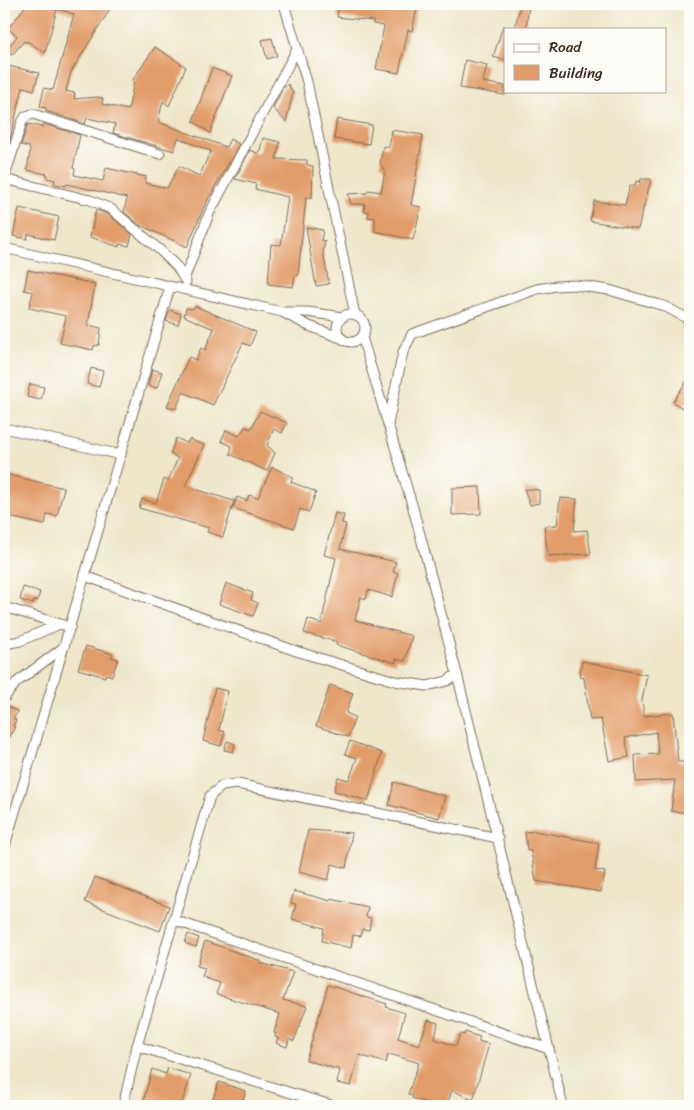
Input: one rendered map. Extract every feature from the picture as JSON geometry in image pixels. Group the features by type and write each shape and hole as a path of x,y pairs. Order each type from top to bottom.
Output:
{"street":[{"path":"284,4 307,82 355,316 364,324 362,337 457,674 563,1106"},
{"path":"184,277 209,214 297,49"},
{"path":"160,154 33,114 26,116 22,122 4,179 90,200 111,209 161,251 184,277 188,291"},
{"path":"4,248 282,312 307,312 343,317 355,316"},
{"path":"388,424 403,352 412,334 537,289 575,286 609,290 664,306 690,320"},
{"path":"4,849 170,287"},
{"path":"282,312 309,326 341,338 354,342 362,337"},
{"path":"341,338 337,330 343,317"},
{"path":"4,428 120,455"},
{"path":"85,576 296,651 395,681 427,686 447,680 457,674"},
{"path":"4,607 70,627"},
{"path":"4,644 20,641 60,624"},
{"path":"4,698 17,682 64,647"},
{"path":"123,1106 137,1046 210,796 222,786 237,784 498,838"},
{"path":"174,920 549,1048"},
{"path":"137,1046 334,1106"}],"building":[{"path":"27,4 102,4 110,9 71,72 66,91 75,93 74,99 103,98 102,104 128,110 134,82 132,81 155,47 186,67 169,106 163,101 158,122 226,147 230,139 239,144 205,205 187,247 140,225 124,212 127,198 67,184 66,186 54,184 55,180 47,178 47,174 27,170 30,151 29,147 21,145 28,124 43,127 43,124 80,135 73,168 75,169 74,175 103,181 106,168 146,177 145,183 167,188 179,166 199,176 211,151 178,138 174,151 113,133 115,124 87,118 85,124 46,111 46,108 40,107 44,88 53,90 74,14 57,9 45,53 24,41 12,55 6,51 17,36 8,29"},
{"path":"339,4 365,4 387,7 388,4 418,4 412,31 408,30 399,73 376,69 384,26 373,24 373,21 337,17"},
{"path":"521,4 529,4 526,28 514,28"},
{"path":"503,26 505,26 504,60 493,57"},
{"path":"272,38 277,56 267,59 262,40"},
{"path":"465,60 487,65 483,82 504,86 505,95 460,88"},
{"path":"4,65 39,73 34,90 23,87 9,143 4,141"},
{"path":"212,68 232,76 210,133 193,121"},
{"path":"288,84 293,93 286,122 273,108 282,90"},
{"path":"337,119 372,125 369,144 334,139"},
{"path":"392,130 423,135 411,205 421,207 413,240 375,231 375,218 368,217 369,212 364,211 365,204 351,204 348,194 367,193 368,190 381,192 385,171 380,164 383,146 389,147"},
{"path":"263,138 280,142 276,159 307,160 307,165 313,166 312,198 306,197 298,276 295,276 293,287 268,284 271,244 281,245 288,197 255,189 256,184 235,179 250,150 257,153 260,150"},
{"path":"641,179 651,179 638,229 590,221 594,201 625,205 630,185 635,186 636,181 640,182"},
{"path":"19,208 59,217 54,240 28,234 27,239 13,236"},
{"path":"96,210 108,214 132,234 129,246 119,244 119,247 90,237"},
{"path":"306,227 323,230 321,240 325,241 323,252 329,284 316,286"},
{"path":"28,270 95,284 88,325 101,328 99,345 94,346 93,350 60,343 66,316 29,308 33,292 24,290"},
{"path":"195,306 256,332 250,346 243,343 213,405 183,392 176,409 167,406 189,357 196,360 201,348 205,350 214,329 184,316 186,308 193,309"},
{"path":"170,310 181,314 178,325 166,321"},
{"path":"91,368 103,371 99,387 87,384"},
{"path":"152,369 162,372 157,388 148,386"},
{"path":"690,376 690,407 685,403 682,408 673,402"},
{"path":"30,384 44,387 41,400 27,397"},
{"path":"260,411 287,423 282,433 274,429 267,445 275,453 267,471 230,454 232,446 221,441 226,430 239,436 245,427 251,429"},
{"path":"176,438 187,443 189,439 204,445 185,486 234,501 223,537 207,532 209,528 139,508 142,499 156,503 164,479 168,481 178,458 170,454"},
{"path":"272,467 293,477 291,482 316,492 309,512 300,509 294,528 233,508 237,497 247,501 249,495 258,498"},
{"path":"4,474 64,488 57,516 47,514 45,525 4,516"},
{"path":"480,487 481,514 452,515 452,488"},
{"path":"524,489 539,490 539,503 530,505"},
{"path":"560,498 577,499 574,531 587,530 591,554 548,556 544,526 557,525"},
{"path":"335,513 344,515 342,523 346,524 340,549 396,562 393,572 398,573 392,597 368,590 366,599 361,597 355,620 412,636 405,661 396,659 395,663 336,645 337,642 304,633 308,619 321,624 336,558 324,555"},
{"path":"226,583 253,593 251,600 258,603 253,616 219,604"},
{"path":"23,587 40,592 37,601 34,600 33,604 20,600"},
{"path":"86,646 113,654 111,657 118,659 112,676 106,674 105,677 78,669"},
{"path":"582,661 647,675 642,700 644,716 673,713 678,762 689,762 689,813 671,811 675,780 636,782 635,755 658,754 656,732 625,738 629,757 609,761 601,719 590,720 584,678 579,677"},
{"path":"330,685 353,693 346,713 355,717 348,737 316,726"},
{"path":"215,688 228,691 219,730 225,732 221,746 203,741"},
{"path":"4,704 18,712 13,718 16,720 13,726 15,727 4,745"},
{"path":"227,741 235,744 233,752 224,750"},
{"path":"350,741 382,753 368,801 334,791 338,777 349,780 357,758 345,754"},
{"path":"394,782 445,796 439,818 389,805"},
{"path":"308,830 352,833 346,868 332,864 328,880 299,872"},
{"path":"535,831 599,843 595,870 605,872 601,892 536,881 531,851 527,850 525,832"},
{"path":"95,877 169,906 160,931 85,902"},
{"path":"294,891 331,901 331,899 368,907 366,917 371,918 369,930 362,929 361,936 353,935 351,948 322,941 324,928 292,919 296,904 291,903"},
{"path":"188,934 199,938 196,947 185,943"},
{"path":"205,941 261,961 260,963 293,972 283,1000 307,1006 294,1041 289,1039 287,1047 276,1043 278,1038 275,1037 276,1033 274,1033 280,1014 216,994 220,983 202,977 205,968 197,966"},
{"path":"328,985 387,1004 386,1007 405,1013 398,1038 419,1045 428,1020 438,1023 435,1039 456,1046 460,1034 464,1035 465,1032 480,1037 478,1041 489,1044 473,1100 452,1090 447,1106 433,1103 432,1105 412,1098 413,1096 408,1094 419,1063 393,1055 388,1055 386,1063 359,1055 351,1086 337,1083 340,1070 306,1060"},
{"path":"168,1068 191,1075 181,1106 142,1106 152,1069 166,1074"},
{"path":"219,1082 246,1091 241,1106 227,1102 227,1106 210,1106"}]}
